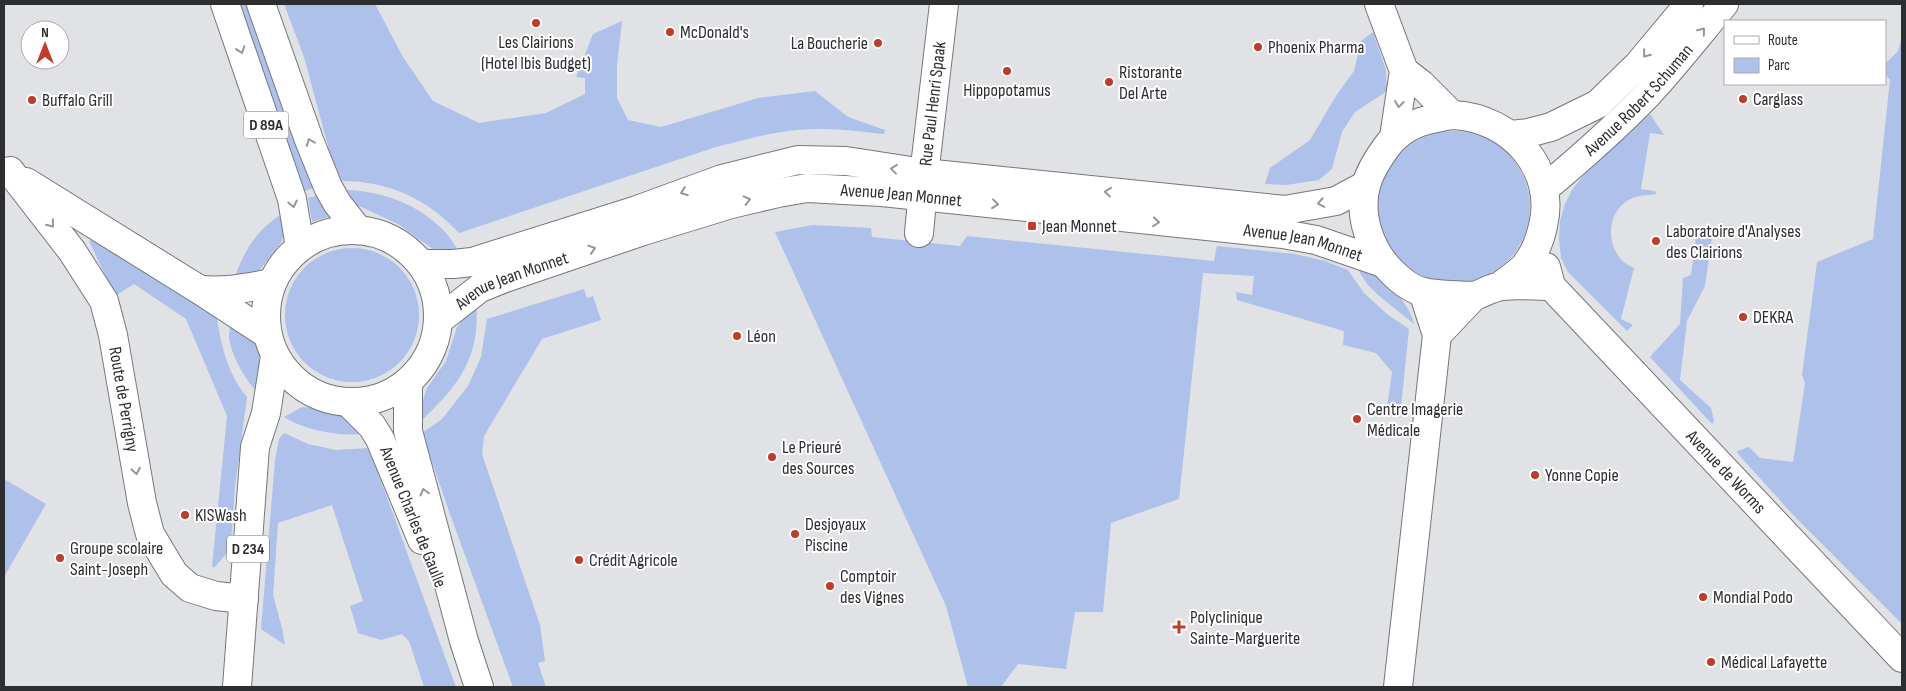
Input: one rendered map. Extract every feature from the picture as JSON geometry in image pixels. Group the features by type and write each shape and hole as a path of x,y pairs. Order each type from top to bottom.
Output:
{"street":[{"name":"D 89A","path":"225,4 292,199 300,247"},
{"name":"D 89A","path":"261,4 309,140 328,187 337,203 358,230"},
{"name":"Rue Paul Henri Spaak","path":"919,233 944,4"},
{"path":"1380,4 1404,71 1394,137"},
{"name":"Avenue Robert Schuman","path":"1510,134 1528,133 1551,127 1598,104 1638,65 1689,4"},
{"name":"Avenue Robert Schuman","path":"1544,189 1574,164 1647,94 1684,54 1724,4"},
{"path":"1404,71 1421,84 1452,115"},
{"path":"1452,115 1466,116 1490,123 1510,134 1526,150 1538,168 1544,189 1546,215 1540,240 1524,267 1500,286 1474,296 1422,292 1401,280 1383,263 1370,239 1364,213 1366,185 1377,159 1394,137 1421,121 1452,115"},
{"name":"Avenue Jean Monnet","path":"421,264 472,262 636,210 722,179 798,160 846,161 923,184 1128,219 1283,234 1316,240 1383,263"},
{"name":"Route de Perrigny","path":"7,169 200,290 271,345"},
{"name":"Route de Perrigny","path":"7,169 72,251 104,301 113,335 142,503 150,534 174,574 190,588 216,596 244,599"},
{"name":"Avenue Jean Monnet","path":"439,320 480,288 505,278 731,204 778,192 807,188 923,184 1285,210 1336,200 1366,185"},
{"path":"358,230 382,235 404,247 421,264 432,281 439,320 431,351 424,364 408,382 370,401 348,402 329,400 312,393 290,377 271,345 265,317 267,299 272,282 284,263 300,247 318,237 338,231 358,230"},
{"name":"Avenue de Worms","path":"1540,240 1551,286 1902,658"},
{"name":"Route de Perrigny","path":"200,290 222,292 246,289 272,282"},
{"path":"1500,286 1551,286"},
{"path":"1398,687 1437,335 1422,292"},
{"path":"1437,335 1474,296"},
{"name":"D 234","path":"237,687 255,447 266,412 271,345"},
{"name":"Avenue Charles de Gaulle","path":"408,382 408,431 464,641 479,687"},
{"path":"266,412 312,393"},
{"name":"Avenue Charles de Gaulle","path":"348,402 372,426 380,439 464,641"}],"green space":[{"path":"239,4 251,4 315,188 304,191"},
{"path":"284,4 375,4 403,57 433,101 479,123 546,113 585,94 585,78 576,77 593,34 622,21 617,65 617,98 628,120 661,127 758,98 815,91 848,117 885,130 884,134 809,129 768,134 742,140 459,233 434,211 406,194 376,184 342,181 331,157 304,57"},
{"path":"1373,32 1386,70 1387,91 1355,112 1342,132 1332,169 1319,180 1286,185 1265,184 1270,168 1310,140 1336,96 1354,71 1361,41"},
{"path":"1902,37 1902,624 1796,518 1737,451 1749,447 1760,458 1793,462 1805,383 1802,375 1817,262 1873,239 1890,80 1886,75 1886,63 1898,51"},
{"path":"1650,114 1664,135 1650,133 1641,189 1655,191 1656,194 1635,197 1623,204 1616,212 1612,223 1611,233 1617,254 1624,262 1634,268 1621,319 1633,325 1627,331 1568,272 1561,258 1560,221 1572,190 1583,176"},
{"path":"1454,131 1483,137 1508,153 1524,178 1530,207 1524,236 1508,261 1483,277 1454,283 1425,277 1400,261 1384,236 1378,207 1384,178 1400,153 1425,137"},
{"path":"346,190 374,193 412,207 435,222 445,232 460,255 444,254 433,249 398,224 357,205"},
{"path":"319,195 334,215 312,222 308,198"},
{"path":"287,212 282,241 256,275 233,283 236,272 252,242 268,224"},
{"path":"813,225 871,228 872,237 960,246 967,236 1214,261 1217,246 1295,254 1325,261 1348,270 1364,293 1387,314 1409,329 1400,417 1386,414 1392,372 1376,353 1343,345 1344,331 1237,300 1236,292 1252,295 1254,276 1203,273 1179,499 1111,523 1103,612 1075,612 1066,669 1018,664 1001,687 968,687 946,606 775,232"},
{"path":"1696,235 1712,237 1705,286 1687,321 1680,380 1711,408 1714,421 1712,424 1650,357 1680,324 1683,278 1691,275"},
{"path":"98,239 216,312 222,346 229,368 247,397 235,487 231,543 226,554 214,568 212,566 227,416 186,319 134,284 115,296 89,241"},
{"path":"352,248 378,253 389,259 399,268 408,278 414,289 419,315 414,341 408,352 399,362 389,371 378,377 352,382 326,377 315,371 305,362 296,352 290,341 285,315 290,289 296,278 305,268 315,259 326,253"},
{"path":"1354,263 1382,279 1399,296 1406,305 1414,324 1367,284"},
{"path":"584,289 587,298 593,296 601,320 542,339 484,436 482,454 540,625 545,661 538,663 546,687 513,687 422,433 442,419 468,386 481,357 487,319"},
{"path":"476,303 477,322 475,340 464,370 456,383 434,409 420,422 419,412 427,388 446,361 457,327"},
{"path":"230,322 245,330 255,343 259,359 258,393 244,375 233,353 229,338"},
{"path":"302,407 330,410 343,416 365,434 323,432 302,426 284,417"},
{"path":"284,433 308,444 336,450 369,448 456,687 424,687 409,641 402,634 381,640 358,633 350,606 363,601 332,505 278,523 273,595 285,645 261,629 275,460 279,439"},
{"path":"4,479 46,504 4,577"}],"place":[{"name":"Les Clairions (Hotel Ibis Budget)","path":"536,23"},
{"name":"McDonald's","path":"670,32"},
{"name":"La Boucherie","path":"878,43"},
{"name":"Phoenix Pharma","path":"1258,47"},
{"name":"Hippopotamus","path":"1007,71"},
{"name":"Ristorante Del Arte","path":"1109,82"},
{"name":"Carglass","path":"1743,99"},
{"name":"Buffalo Grill","path":"32,100"},
{"name":"Jean Monnet","path":"1032,226"},
{"name":"Laboratoire d'Analyses des Clairions","path":"1656,241"},
{"name":"DEKRA","path":"1743,317"},
{"name":"Léon","path":"737,336"},
{"name":"Centre Imagerie Médicale","path":"1357,419"},
{"name":"Le Prieuré des Sources","path":"772,457"},
{"name":"Yonne Copie","path":"1535,475"},
{"name":"KISWash","path":"185,515"},
{"name":"Desjoyaux Piscine","path":"795,534"},
{"name":"Groupe scolaire Saint-Joseph","path":"60,558"},
{"name":"Crédit Agricole","path":"579,560"},
{"name":"Comptoir des Vignes","path":"830,586"},
{"name":"Mondial Podo","path":"1703,597"},
{"name":"Polyclinique Sainte-Marguerite","path":"1179,627"},
{"name":"Médical Lafayette","path":"1711,662"}]}
